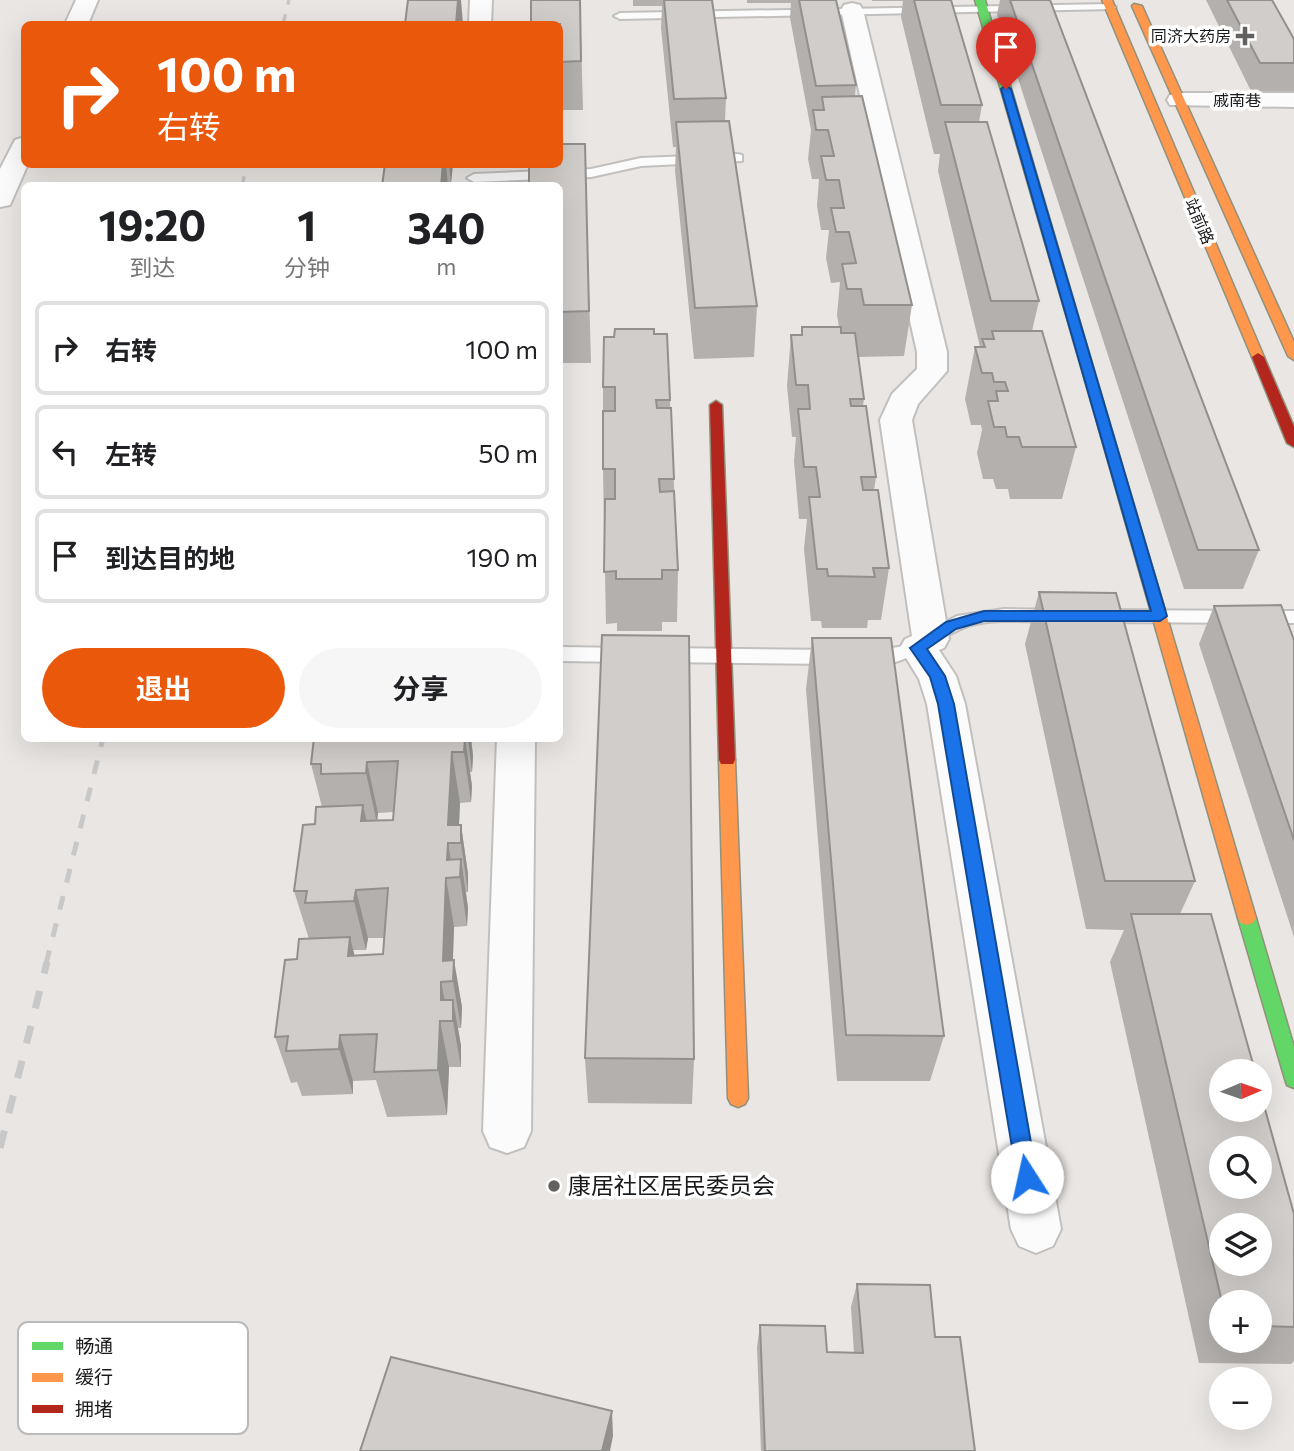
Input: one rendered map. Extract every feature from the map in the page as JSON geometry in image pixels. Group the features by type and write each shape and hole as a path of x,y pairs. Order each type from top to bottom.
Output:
{"street":[{"path":"78,21 87,0"},
{"path":"480,21 481,0"},
{"name":"站前路","path":"1135,0 1294,356"},
{"name":"站前路","path":"1108,3 1294,443"},
{"path":"981,4 1294,1079"},
{"path":"852,10 932,352 932,371 903,401 896,420 924,643 946,704 1036,1229"},
{"name":"戚南巷","path":"1180,100 1294,100"},
{"path":"0,199 21,152"},
{"path":"716,405 738,1098"},
{"path":"507,1131 516,742"}],"lane":[{"path":"621,16 981,4 1108,3"},
{"path":"474,176 591,173 641,162 737,159"},
{"path":"563,654 892,657 924,643 951,626 984,616 1294,617"}],"building":[{"path":"408,0 458,0 456,21 405,21"},
{"path":"531,0 580,0 581,61 563,62 563,21 531,21"},
{"path":"664,0 712,0 726,98 674,99"},
{"path":"799,0 836,0 856,85 816,86"},
{"path":"914,0 951,0 982,105 941,105"},
{"path":"1010,0 1050,0 1259,550 1198,550"},
{"path":"1227,0 1272,0 1294,39 1294,63 1260,63"},
{"path":"862,96 912,305 864,305 861,289 847,289 842,264 856,263 849,232 836,232 831,208 844,208 839,180 826,180 821,156 834,156 828,130 816,130 813,110 824,110 822,97"},
{"path":"729,121 757,306 695,308 676,122"},
{"path":"945,122 987,122 1039,301 991,301"},
{"path":"563,144 585,144 589,311 563,312 563,182 529,182 529,168 563,168"},
{"path":"384,168 443,168 441,182 383,182"},
{"path":"802,327 841,327 841,333 855,333 864,399 850,399 851,406 866,406 876,477 861,477 863,490 878,490 889,568 873,568 875,577 828,576 827,569 817,569 809,497 820,497 816,467 804,467 798,409 810,409 808,385 796,385 791,335 802,335"},
{"path":"615,329 654,329 654,334 667,334 670,400 656,400 657,408 671,408 674,479 659,479 660,492 674,491 678,570 662,570 662,579 616,579 616,571 604,572 605,499 615,499 615,469 603,469 603,411 615,411 615,387 603,387 604,337 614,337"},
{"path":"992,331 1042,331 1076,447 1022,447 1019,437 1007,437 1005,427 994,427 988,401 998,401 996,391 1008,391 1005,382 994,382 992,373 982,373 975,347 985,347 982,339 994,339"},
{"path":"1039,592 1116,593 1195,881 1105,881"},
{"path":"1281,605 1294,640 1294,840 1214,606"},
{"path":"602,635 689,636 694,1059 585,1058"},
{"path":"812,638 891,638 944,1036 846,1035"},
{"path":"314,742 465,742 464,752 452,752 448,825 461,825 461,843 448,843 447,860 461,859 460,877 446,878 443,961 454,960 453,981 441,982 441,1000 453,1000 453,1021 440,1021 438,1070 374,1072 377,1034 340,1035 339,1049 286,1051 288,1036 275,1037 285,960 297,959 299,939 350,937 348,956 383,954 388,888 356,890 354,901 305,903 307,891 294,891 303,825 315,824 316,807 363,805 361,821 393,820 398,761 367,762 366,773 321,774 321,764 311,764"},
{"path":"1131,914 1211,914 1252,1059 1209,1059 1209,1122 1269,1122 1294,1214 1294,1327 1272,1326 1272,1290 1219,1290 1216,1276 1272,1276 1272,1213 1209,1213 1209,1247"},
{"path":"857,1284 930,1285 935,1337 960,1337 975,1451 765,1451 760,1325 825,1326 827,1352 863,1353"},
{"path":"391,1357 612,1411 602,1451 360,1451"}],"railway":[{"path":"284,21 289,0"},
{"path":"243,182 246,168"},
{"path":"46,964 102,742"},
{"path":"0,1148 47,962"}],"traffic: fast":[{"path":"980,0 1097,401"},
{"path":"1247,918 1294,1079"}],"traffic: slow":[{"path":"1107,0 1258,357"},
{"path":"1137,6 1294,356"},
{"path":"1097,401 1247,918"},
{"path":"727,760 738,1098"}],"traffic: jam":[{"path":"1258,357 1294,443"},
{"path":"716,405 727,760"}],"place":[{"name":"同济大药房","path":"1245,36"},
{"name":"康居社区居民委员会","path":"554,1186"}],"route":[{"path":"1006,89 1160,616 984,616 951,626 918,648 937,676 946,704 1027,1177"}]}
